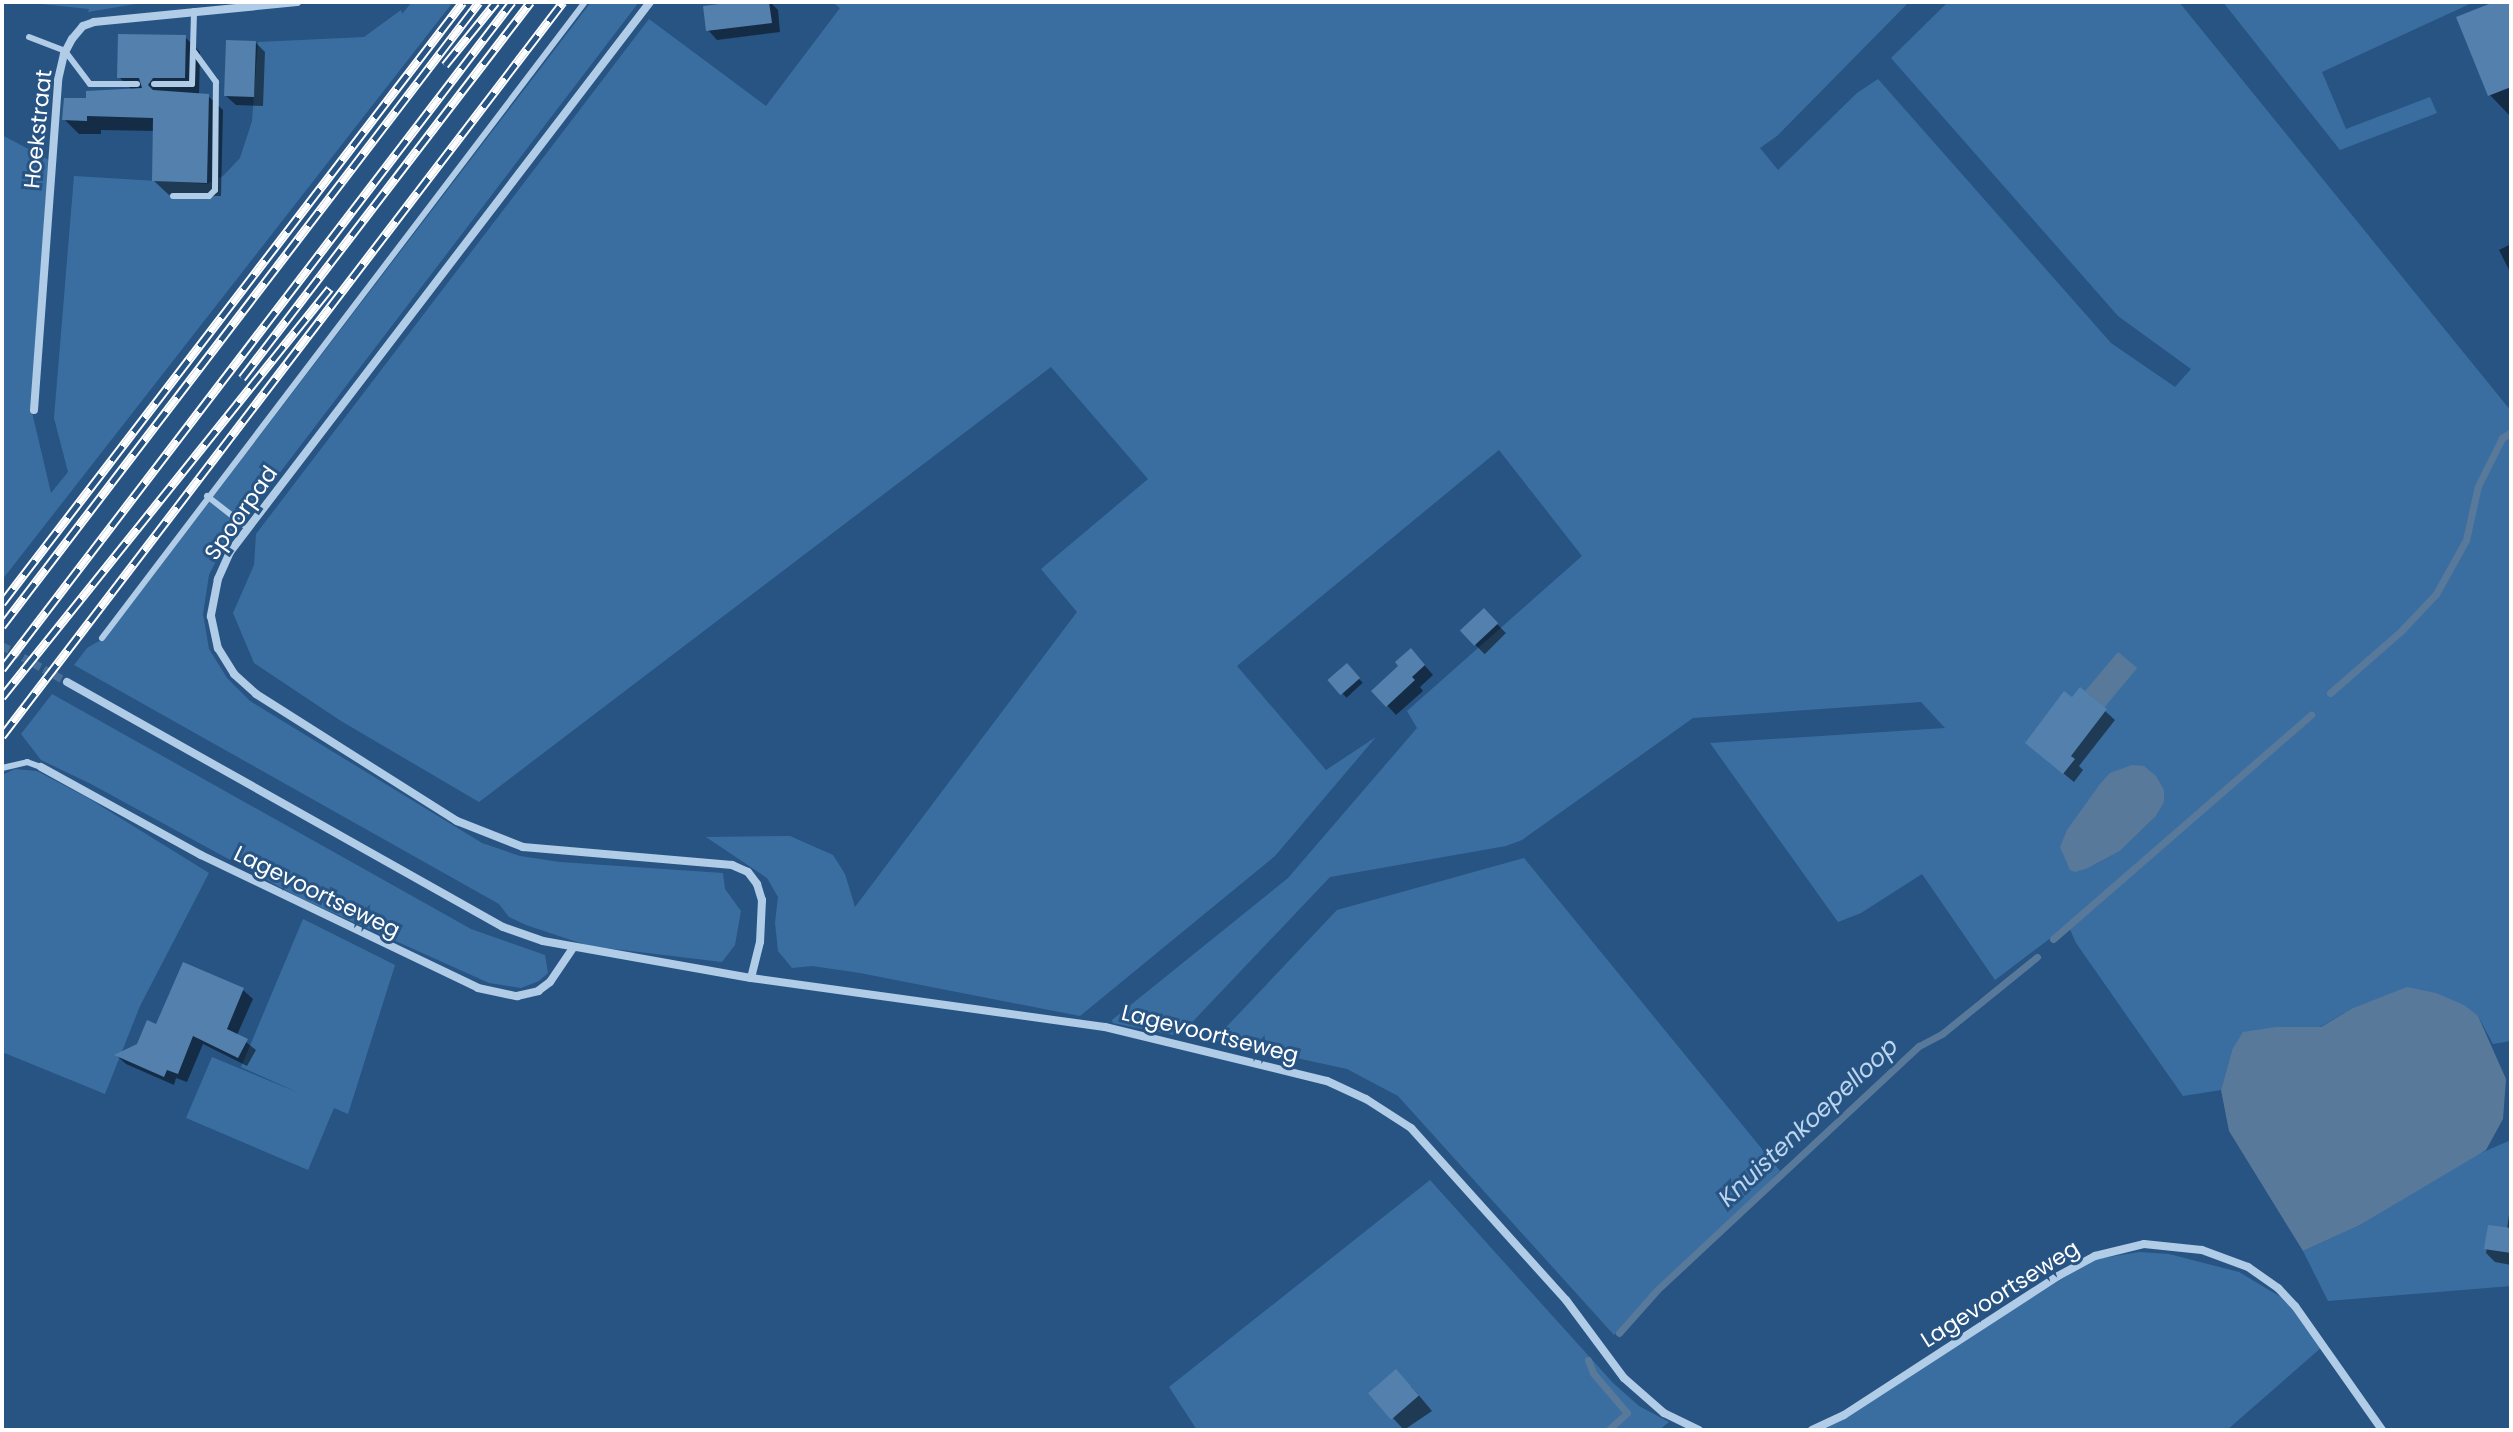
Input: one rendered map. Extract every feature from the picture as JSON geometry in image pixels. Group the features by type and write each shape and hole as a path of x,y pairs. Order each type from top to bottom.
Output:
{"street":[{"name":"Hoekstraat","path":"34,410 58,80 65,51 83,26 94,22 297,2"},
{"name":"Spoorpad","path":"650,2 230,552 218,579 211,616 218,648 234,674 256,694 457,821 523,847 732,865 748,872 757,884 762,900 760,942 751,978"},
{"name":"Lagevoortseweg","path":"67,682 503,927 573,948 751,978 1105,1027 1327,1081 1366,1099 1411,1128 1566,1300 1624,1378 1664,1413 1699,1430"},
{"name":"Lagevoortseweg","path":"41,767 201,855 478,988 517,996 538,991 550,982 573,948"},
{"name":"Lagevoortseweg","path":"1812,1430 1844,1415 2058,1276 2095,1256 2144,1244 2202,1250 2248,1267 2278,1288 2295,1306 2382,1430"}],"lane":[{"path":"102,638 585,2"},
{"path":"154,84 192,84 194,11"},
{"path":"29,37 65,51 90,84 137,84"},
{"path":"173,196 209,196 215,190 216,82 193,50"},
{"path":"207,496 248,528"},
{"path":"2,768 27,762 41,767"}],"shaded area":[{"path":"23,2 147,2 88,12 89,9"},
{"path":"412,2 453,2 2,580 2,135 49,160 31,408 51,493 68,472 54,418 74,176 207,184 223,176 240,158 252,121 258,42 364,37 401,10 402,14"},
{"path":"591,2 639,2 223,547 209,575 203,614 209,649 227,678 250,701 482,843 520,856 560,862 723,873 725,889 741,911 735,945 722,962 589,946 526,925 509,917 499,904 74,665 87,648 106,637"},
{"path":"832,2 1909,2 1777,136 1760,148 1778,170 1857,93 1878,79 2111,343 2175,387 2191,369 2118,316 1891,58 1948,2 2179,2 2511,411 2511,1041 2493,1044 2478,1016 2351,1009 2320,1027 2276,1027 2232,1050 2221,1090 2183,1096 2076,943 2068,925 1995,980 1922,874 1861,913 1838,922 1710,743 1945,728 1921,702 1693,718 1522,840 1506,846 1330,877 1179,1036 1113,1023 1112,1020 1288,878 1417,728 1407,711 1582,556 1499,450 1237,666 1326,770 1376,737 1275,856 1080,1016 860,973 812,966 792,968 778,951 775,923 778,897 767,878 706,837 790,836 833,855 845,874 855,907 1077,612 1041,569 1148,479 1051,367 479,802 341,721 254,663 233,613 254,565 256,534 649,19 766,106 840,8","holes":["2155,817 2120,851 2088,868"]},
{"path":"2223,2 2474,2 2322,72 2346,129 2430,97 2437,113 2340,150"},
{"path":"2118,652 2137,668 2104,707 2085,691"},
{"path":"52,694 471,929 545,955 548,973 539,981 521,988 489,983 300,898 41,760 21,734"},
{"path":"2132,765 2144,766 2156,776 2164,790 2164,802 2155,817 2120,851 2088,868 2075,872 2070,870 2060,847 2067,830 2110,773"},
{"path":"15,769 37,771 88,798 209,873 140,1006 105,1094 2,1052 2,775"},
{"path":"1524,858 1780,1171 1614,1335 1398,1096 1347,1069 1214,1040 1337,910"},
{"path":"303,919 395,965 348,1114 334,1108 308,1170 186,1118 212,1057 299,1093 241,1067"},
{"path":"2407,987 2436,993 2464,1005 2478,1016 2506,1079 2503,1119 2486,1150 2360,1225 2303,1251 2229,1131 2221,1090 2232,1050 2243,1032 2276,1027 2321,1027 2351,1009"},
{"path":"2511,1140 2511,1286 2328,1301 2303,1251 2360,1225 2474,1156"},
{"path":"1430,1180 1613,1383 1639,1406 1669,1422 1659,1430 1197,1430 1169,1387"},
{"path":"2139,1252 2169,1254 2239,1272 2284,1299 2323,1346 2227,1430 1823,1430 2091,1260"}],"building":[{"path":"769,2 772,23 706,31 703,6"},
{"path":"2494,2 2511,2 2511,87 2488,96 2456,17"},
{"path":"118,34 186,35 185,78 153,78 148,85 153,90 209,94 207,183 152,181 153,118 87,116 87,121 62,120 64,98 86,98 86,91 142,88 139,78 117,78"},
{"path":"226,40 256,41 254,97 224,96"},
{"path":"1484,608 1498,623 1474,646 1460,631"},
{"path":"1411,648 1425,665 1412,677 1415,680 1386,707 1371,691 1398,666 1395,662"},
{"path":"1347,663 1360,678 1340,695 1327,680"},
{"path":"2080,687 2107,709 2071,756 2075,759 2063,774 2025,743 2064,691 2072,697"},
{"path":"183,962 244,988 227,1029 248,1039 238,1058 193,1036 178,1074 167,1070 164,1077 114,1055 137,1044 147,1020 156,1024"},
{"path":"2488,1225 2511,1228 2511,1253 2484,1249"},
{"path":"1396,1369 1419,1395 1391,1420 1368,1393"}],"waterway":[{"name":"Knuistenkoepelloop","path":"2330,693 2401,631 2436,594 2466,540 2478,486 2502,438 2511,432"},
{"name":"Knuistenkoepelloop","path":"2053,939 2311,715"},
{"name":"Knuistenkoepelloop","path":"1619,1333 1657,1290 1919,1046 1943,1033 2037,957"},
{"name":"Knuistenkoepelloop","path":"1588,1360 1593,1373 1627,1413 1608,1430"}],"tunnel":[{"path":"2,646 67,682"}],"railway":[{"path":"2,603 463,2"},
{"path":"2,626 479,2"},
{"path":"445,65 496,2"},
{"path":"2,669 512,2"},
{"path":"242,378 530,2"},
{"path":"2,736 563,2"},
{"path":"2,697 330,288"}]}
